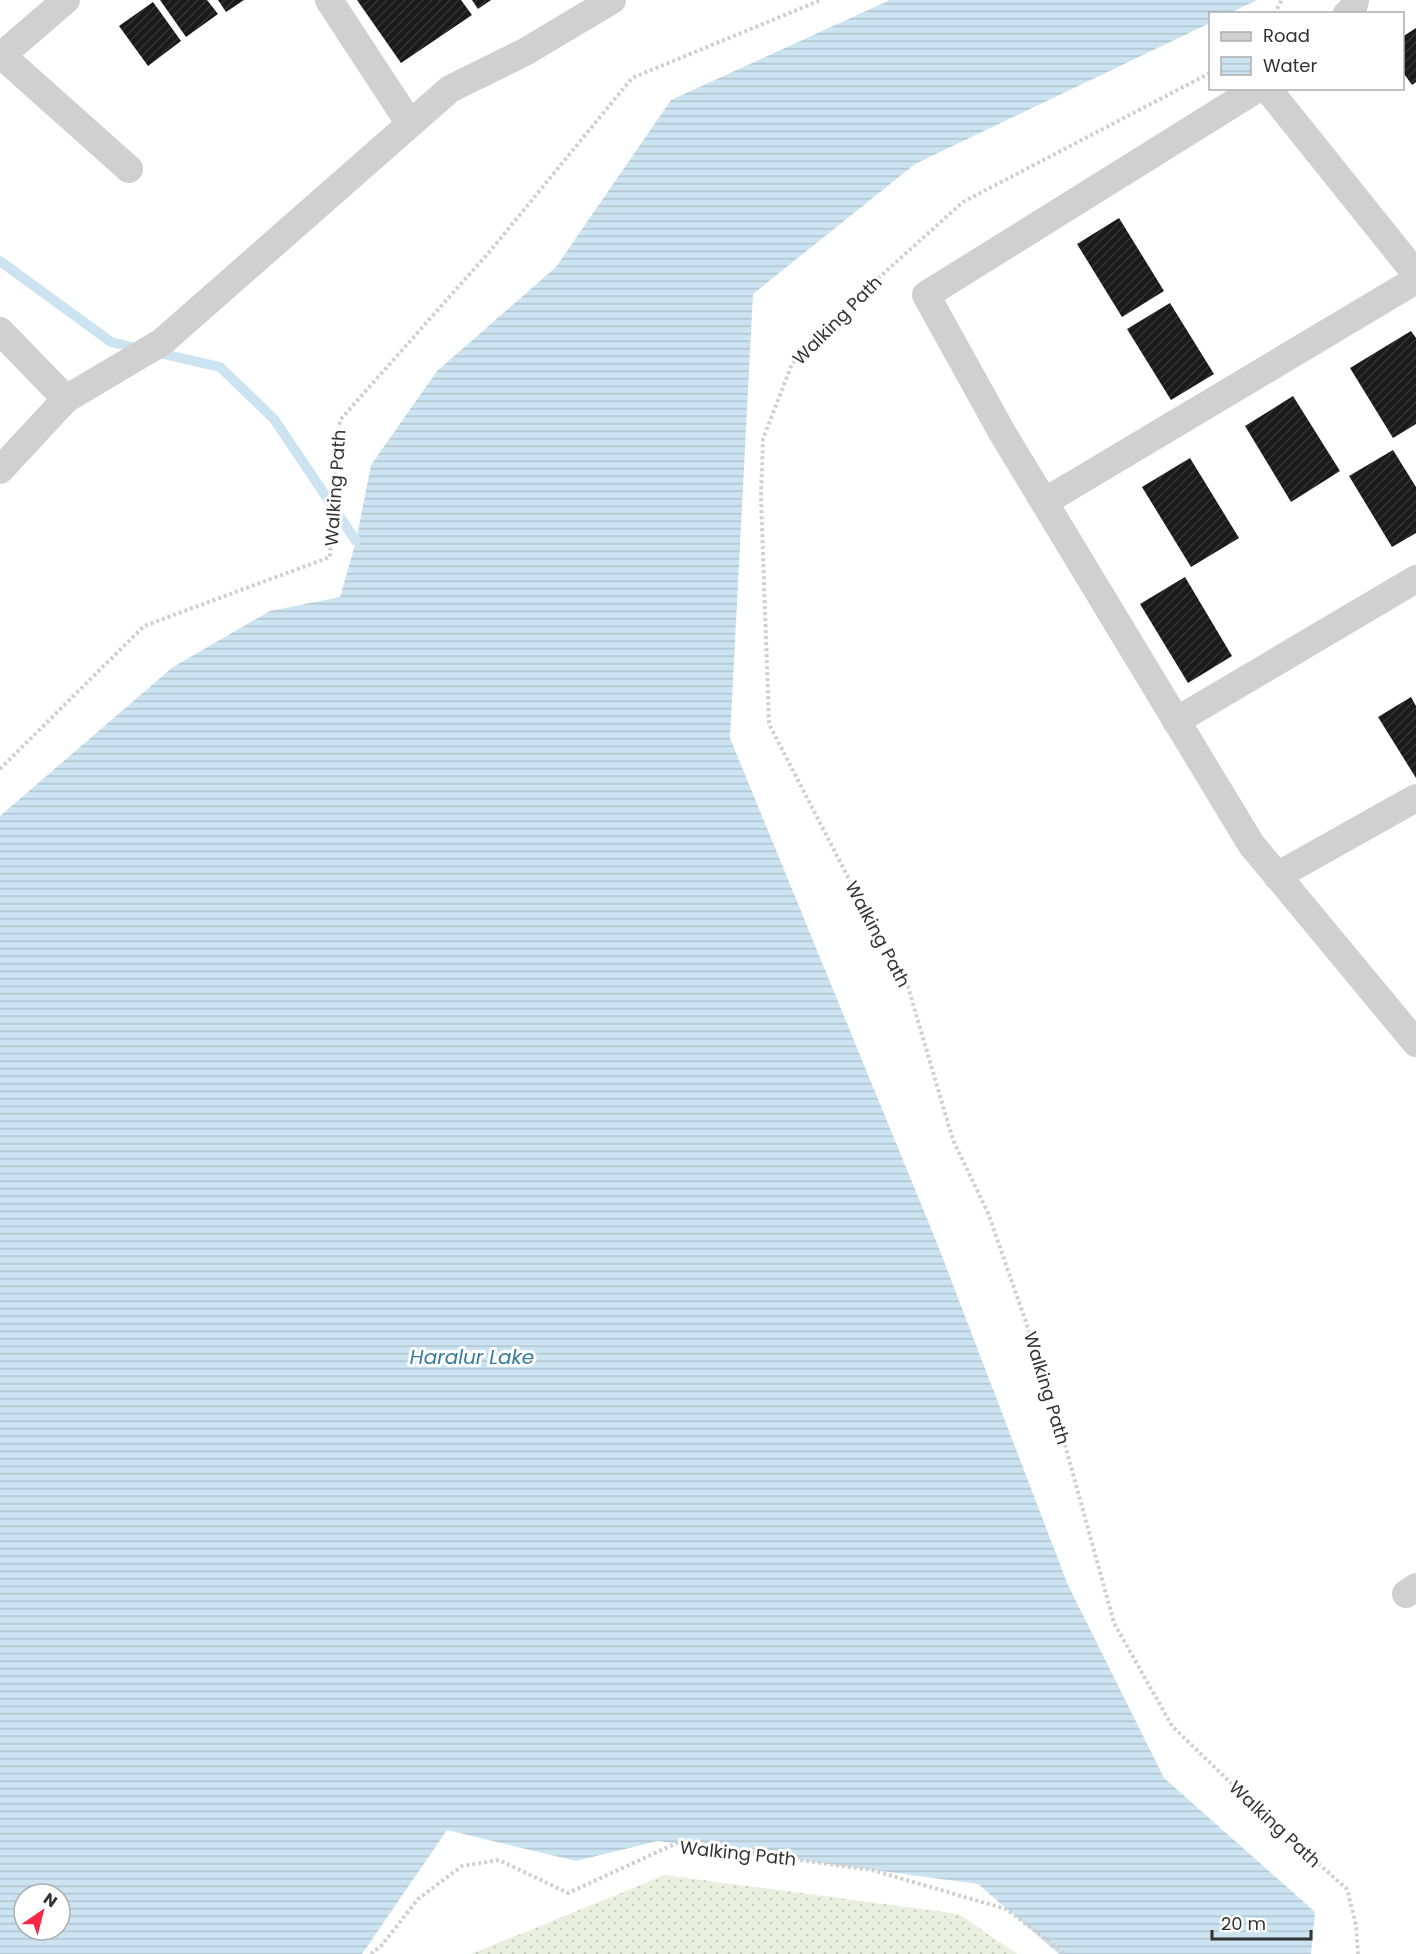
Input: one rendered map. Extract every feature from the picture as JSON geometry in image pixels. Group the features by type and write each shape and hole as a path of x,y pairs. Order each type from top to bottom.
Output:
{"street":[{"path":"66,0 1,55 129,169"},
{"path":"329,0 410,124"},
{"path":"0,470 66,399 162,342 450,89 525,52 607,1"},
{"path":"1255,90 926,296 1003,434 1251,844 1414,1038"},
{"path":"1269,90 1416,274"},
{"path":"1044,502 1416,280"},
{"path":"0,331 66,399"},
{"path":"1176,721 1416,579"},
{"path":"1277,876 1416,798"}],"path":[{"name":"Walking Path","path":"0,770 144,626 330,557 333,485 340,420 491,250 632,78 821,0"},
{"name":"Walking Path","path":"1209,74 963,202 855,298 792,364 763,439 761,497 769,724 867,914 908,987 953,1140 988,1213 1051,1394 1114,1623 1172,1726 1267,1818 1347,1889 1356,1925 1358,1954"},
{"name":"Walking Path","path":"371,1954 382,1945 418,1899 462,1866 499,1860 568,1893 677,1844 872,1870 1006,1909 1066,1954"}],"green space":[{"path":"665,1875 959,1914 1017,1954 471,1954"}],"water":[{"name":"Haralur Lake","path":"890,0 1257,0 1232,12 1209,12 1209,23 915,164 753,294 730,738 937,1243 1068,1585 1164,1778 1315,1912 1311,1954 1059,1954 978,1884 658,1841 576,1861 447,1830 362,1954 0,1954 0,816 173,667 270,611 340,597 356,541 371,465 437,371 556,267 671,100"}],"building":[{"path":"160,0 207,0 218,14 186,37"},
{"path":"218,0 244,0 226,12"},
{"path":"357,0 461,0 472,15 401,63"},
{"path":"472,0 491,0 478,9"},
{"path":"153,2 181,41 148,66 119,26"},
{"path":"1416,28 1416,82 1412,85 1404,74 1404,36"},
{"path":"1119,218 1164,291 1122,317 1077,244"},
{"path":"1170,303 1214,374 1171,400 1127,329"},
{"path":"1411,331 1416,338 1416,424 1393,438 1350,368"},
{"path":"1293,396 1340,471 1291,502 1245,426"},
{"path":"1393,450 1416,487 1416,533 1392,547 1349,476"},
{"path":"1190,458 1239,538 1191,567 1142,487"},
{"path":"1185,577 1232,656 1188,683 1140,604"},
{"path":"1411,697 1416,706 1416,778 1378,717"}],"waterway":[{"path":"0,261 111,342 140,349"},
{"path":"155,352 220,367 274,419 356,541"}]}
